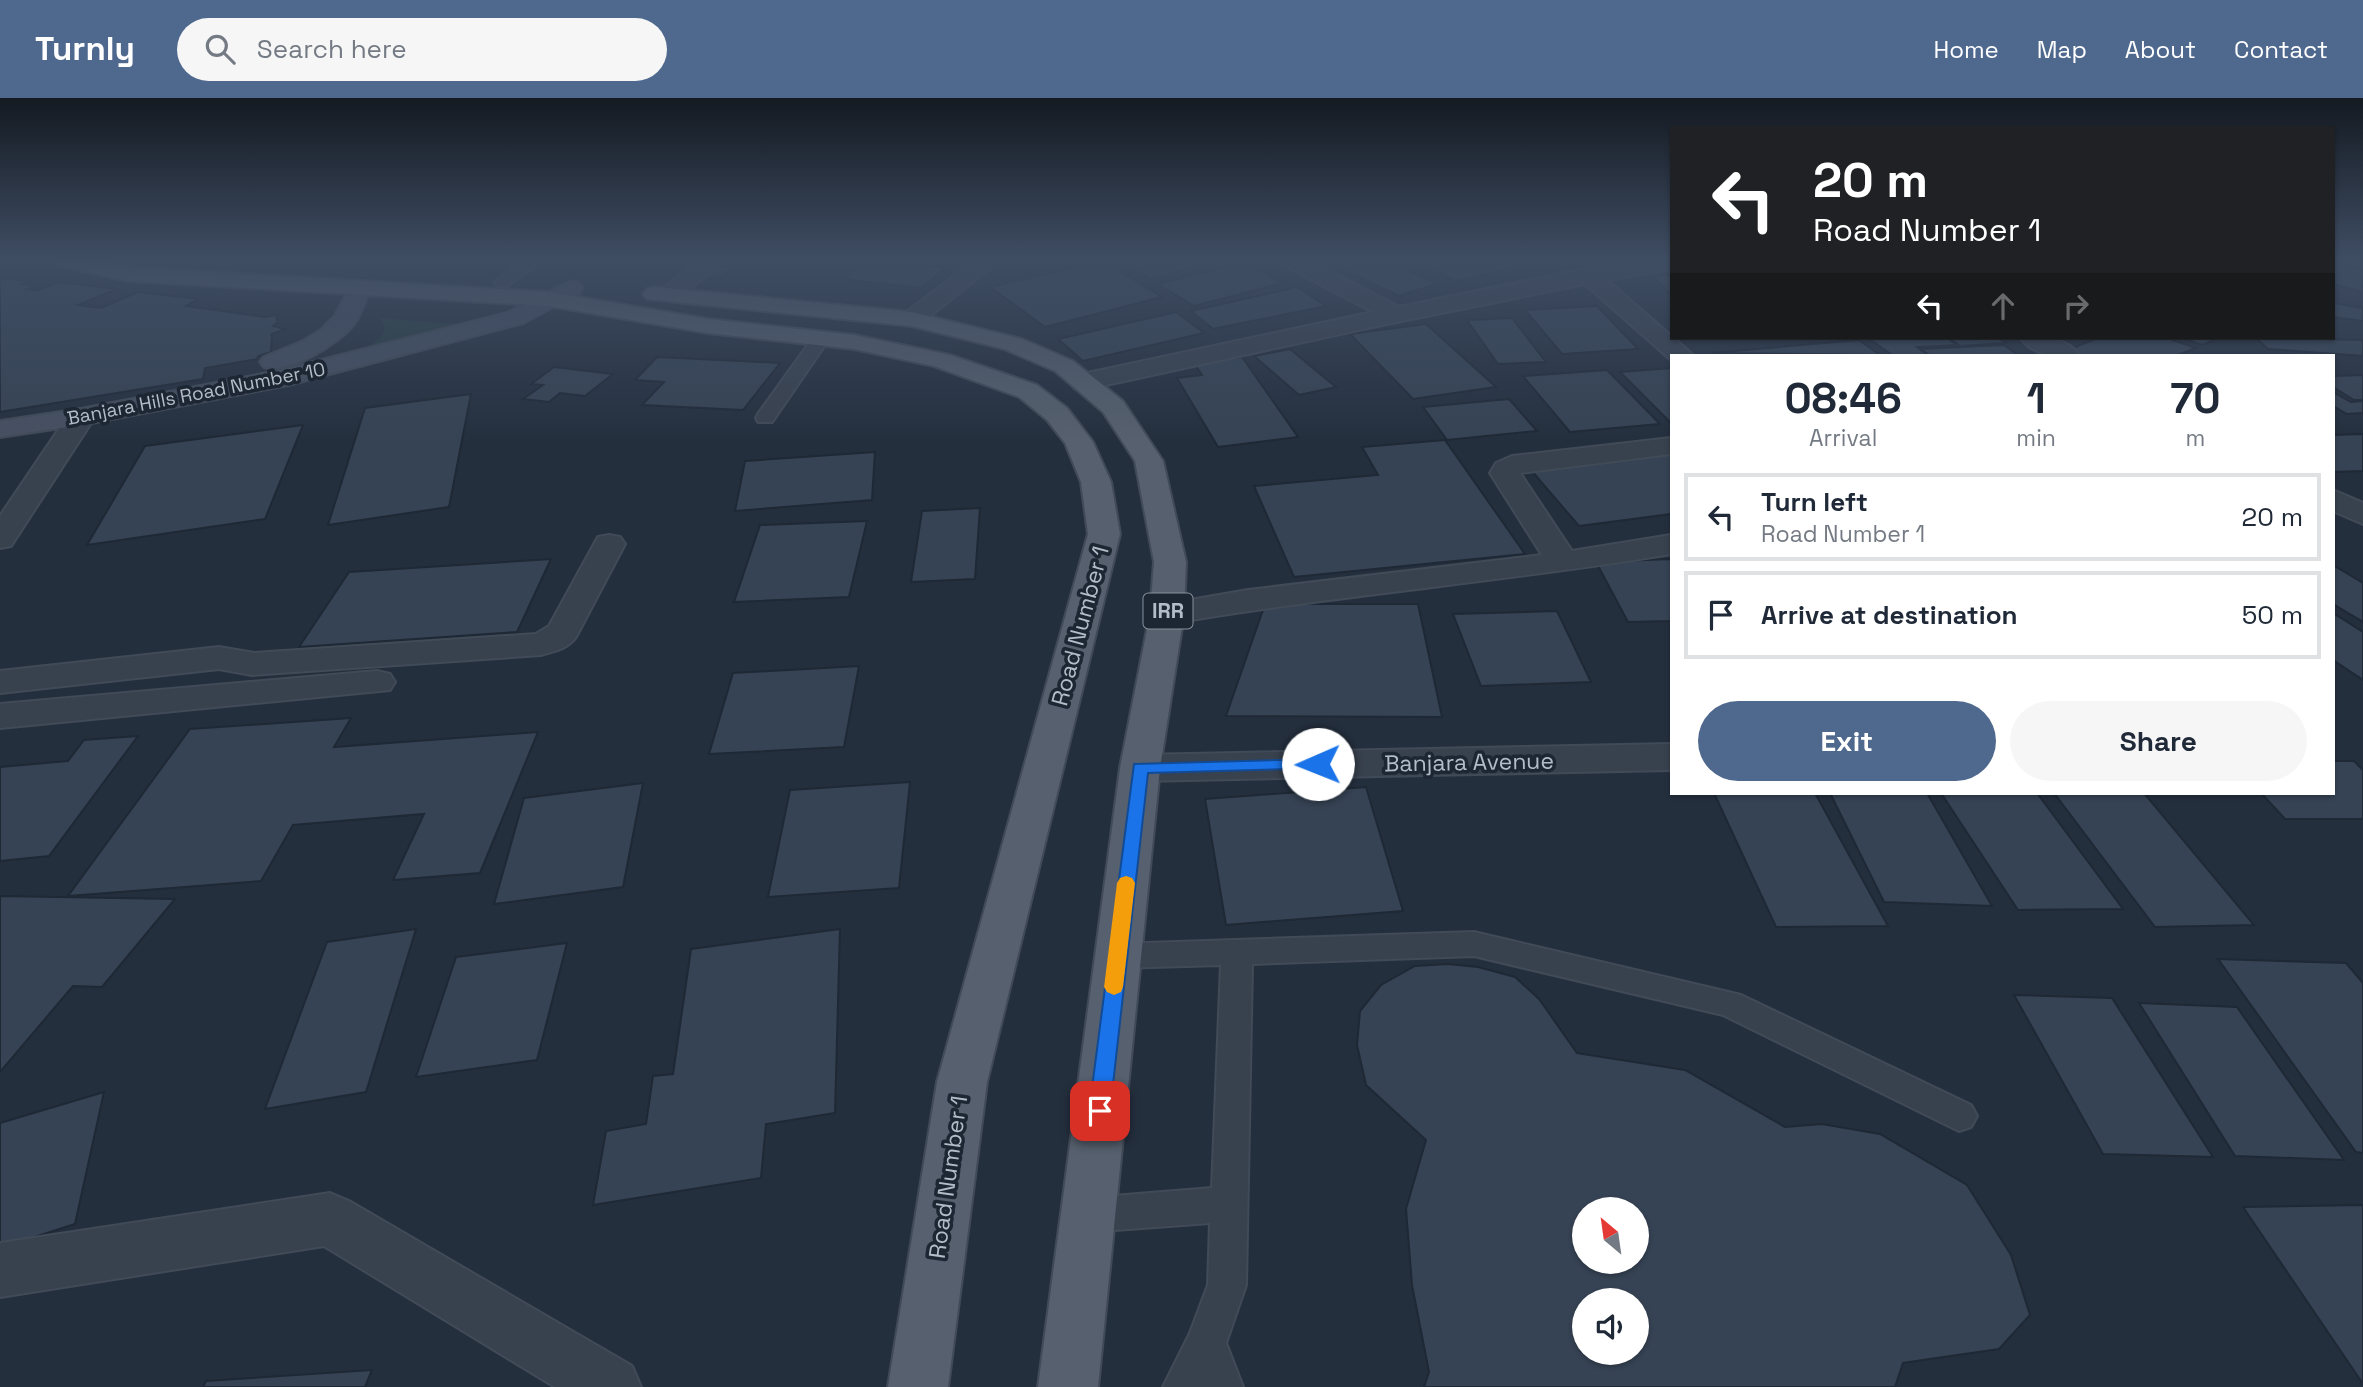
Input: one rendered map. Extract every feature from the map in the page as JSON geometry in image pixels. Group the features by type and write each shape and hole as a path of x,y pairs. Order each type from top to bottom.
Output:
{"main road":[{"path":"268,363 311,347 345,320"},
{"path":"268,363 402,336 462,320"},
{"name":"Banjara Hills Road Number 10","path":"0,429 80,417 279,379 507,320"},
{"name":"Road Number 1","path":"680,320 708,326 821,338 942,360 1028,391 1057,414 1079,442 1096,482 1104,534 962,1082 918,1387"},
{"path":"708,326 715,320"},
{"name":"Road Number 1","path":"917,320 1013,344 1064,366 1113,407 1149,461 1168,542 1168,603 1140,768 1068,1387"},
{"name":"Banjara Hills Road Number 10","path":"0,416 199,383 268,363"}],"street":[{"path":"1083,382 1366,320"},
{"path":"1640,320 1679,354"},
{"path":"2038,340 2064,354"},
{"path":"0,539 80,417"},
{"path":"1563,562 1505,473 1506,468 1512,465 1670,446"},
{"path":"2335,500 2363,515"},
{"path":"2335,531 2363,526"},
{"path":"0,682 219,658 237,659 252,664 541,644 559,637 609,544"},
{"path":"1168,603 1248,600 1563,562 1670,545"},
{"path":"151,666 145,672 222,667"},
{"path":"0,716 377,682"},
{"name":"Banjara Avenue","path":"1140,768 1670,757"},
{"path":"0,1270 330,1219 611,1387"}],"lane":[{"path":"765,418 821,338"},
{"path":"1117,956 1474,944 1730,1004 1959,1116"},
{"path":"1184,1387 1206,1343 1227,1285 1237,952"},
{"path":"1088,1215 1230,1204"},
{"path":"1206,1343 1222,1387"}],"green space":[{"path":"382,320 476,326 364,351 381,337 385,327"}],"building":[{"path":"0,320 280,320 273,326 285,329 272,334 271,352 258,356 257,359 205,368 203,379 0,412"},
{"path":"1036,320 1072,320 1045,327"},
{"path":"1140,320 1187,320 1204,333 1083,361 1058,339"},
{"path":"1202,320 1256,320 1213,329"},
{"path":"1467,320 1514,320 1546,362 1498,364"},
{"path":"1534,320 1610,320 1638,349 1562,354"},
{"path":"1426,324 1496,387 1413,399 1350,334"},
{"path":"1859,340 1879,354 1796,354 1711,353"},
{"path":"1871,340 1950,340 1957,345 1917,347 1927,354 1891,354"},
{"path":"1952,340 2001,340 2006,343 1960,346"},
{"path":"2093,340 2173,340 2196,348 2181,354 2074,354 2065,351"},
{"path":"2187,340 2215,340 2202,345"},
{"path":"2258,340 2363,340 2363,356 2268,349"},
{"path":"2004,345 2017,354 1928,354 1921,349"},
{"path":"1290,349 1336,387 1299,395 1254,356"},
{"path":"657,357 780,363 743,410 642,405 664,382 635,380"},
{"path":"1242,357 1298,437 1218,447 1177,378 1202,375 1194,363"},
{"path":"554,367 613,374 585,396 560,393 549,402 523,399 543,385 531,384"},
{"path":"1670,368 1670,422 1620,372"},
{"path":"1607,370 1660,424 1570,432 1523,376"},
{"path":"2363,375 2363,400 2354,400 2335,388 2335,376"},
{"path":"2335,393 2351,402 2363,401 2363,413 2347,414 2335,407"},
{"path":"471,394 449,507 328,525 365,408"},
{"path":"1509,399 1537,431 1447,440 1423,407"},
{"path":"303,425 265,519 87,545 145,446"},
{"path":"2363,434 2363,471 2335,472 2335,435"},
{"path":"1445,440 1525,554 1294,577 1254,486 1378,475 1362,447"},
{"path":"875,452 872,500 735,511 745,461"},
{"path":"1670,452 1670,514 1579,526 1530,469"},
{"path":"980,508 975,579 911,582 922,511"},
{"path":"867,521 849,597 734,602 760,525"},
{"path":"551,559 517,632 299,647 349,572"},
{"path":"1670,559 1670,621 1628,622 1596,562"},
{"path":"2335,566 2363,583 2363,622 2335,605"},
{"path":"1265,604 1418,604 1442,717 1226,716"},
{"path":"1557,611 1591,682 1481,686 1453,614"},
{"path":"2335,614 2363,632 2363,680 2335,661"},
{"path":"859,666 844,747 709,754 733,673"},
{"path":"351,718 334,747 538,732 480,873 393,880 424,814 293,825 261,881 68,896 190,729"},
{"path":"138,736 49,856 0,861 0,767 68,761 84,740"},
{"path":"2335,761 2354,761 2363,770 2363,819 2285,819 2263,795 2335,795"},
{"path":"910,782 899,888 768,897 790,790"},
{"path":"643,783 623,887 494,904 524,798"},
{"path":"1366,787 1403,911 1226,925 1205,799"},
{"path":"1715,795 1816,795 1888,926 1776,927"},
{"path":"1831,795 1928,795 1992,906 1884,902"},
{"path":"1942,795 2038,795 2123,909 2018,910"},
{"path":"2056,795 2146,795 2254,925 2155,927"},
{"path":"0,896 175,899 102,987 73,986 0,1072"},
{"path":"416,929 366,1092 265,1109 327,942"},
{"path":"840,929 835,1113 766,1124 761,1178 593,1205 606,1131 646,1124 653,1076 673,1074 691,949"},
{"path":"567,943 537,1060 416,1077 456,957"},
{"path":"2218,959 2346,963 2363,983 2363,1153 2356,1152"},
{"path":"1448,964 1478,967 1515,977 1539,999 1577,1053 1685,1070 1785,1127 1822,1124 1880,1134 1967,1185 2011,1255 2030,1315 1999,1349 1903,1363 1895,1387 1424,1387 1429,1372 1412,1285 1406,1209 1426,1140 1366,1085 1357,1045 1360,1011 1381,985 1415,966"},
{"path":"2014,995 2112,998 2213,1157 2103,1154"},
{"path":"2139,1003 2237,1007 2344,1160 2235,1156"},
{"path":"104,1092 75,1224 0,1248 0,1123"},
{"path":"2363,1205 2363,1384 2243,1207"},
{"path":"372,1370 365,1387 203,1387 206,1381"}],"slow traffic":[{"path":"1114,987 1126,883"}],"route":[{"path":"1100,1111 1140,768 1318,764"}]}
